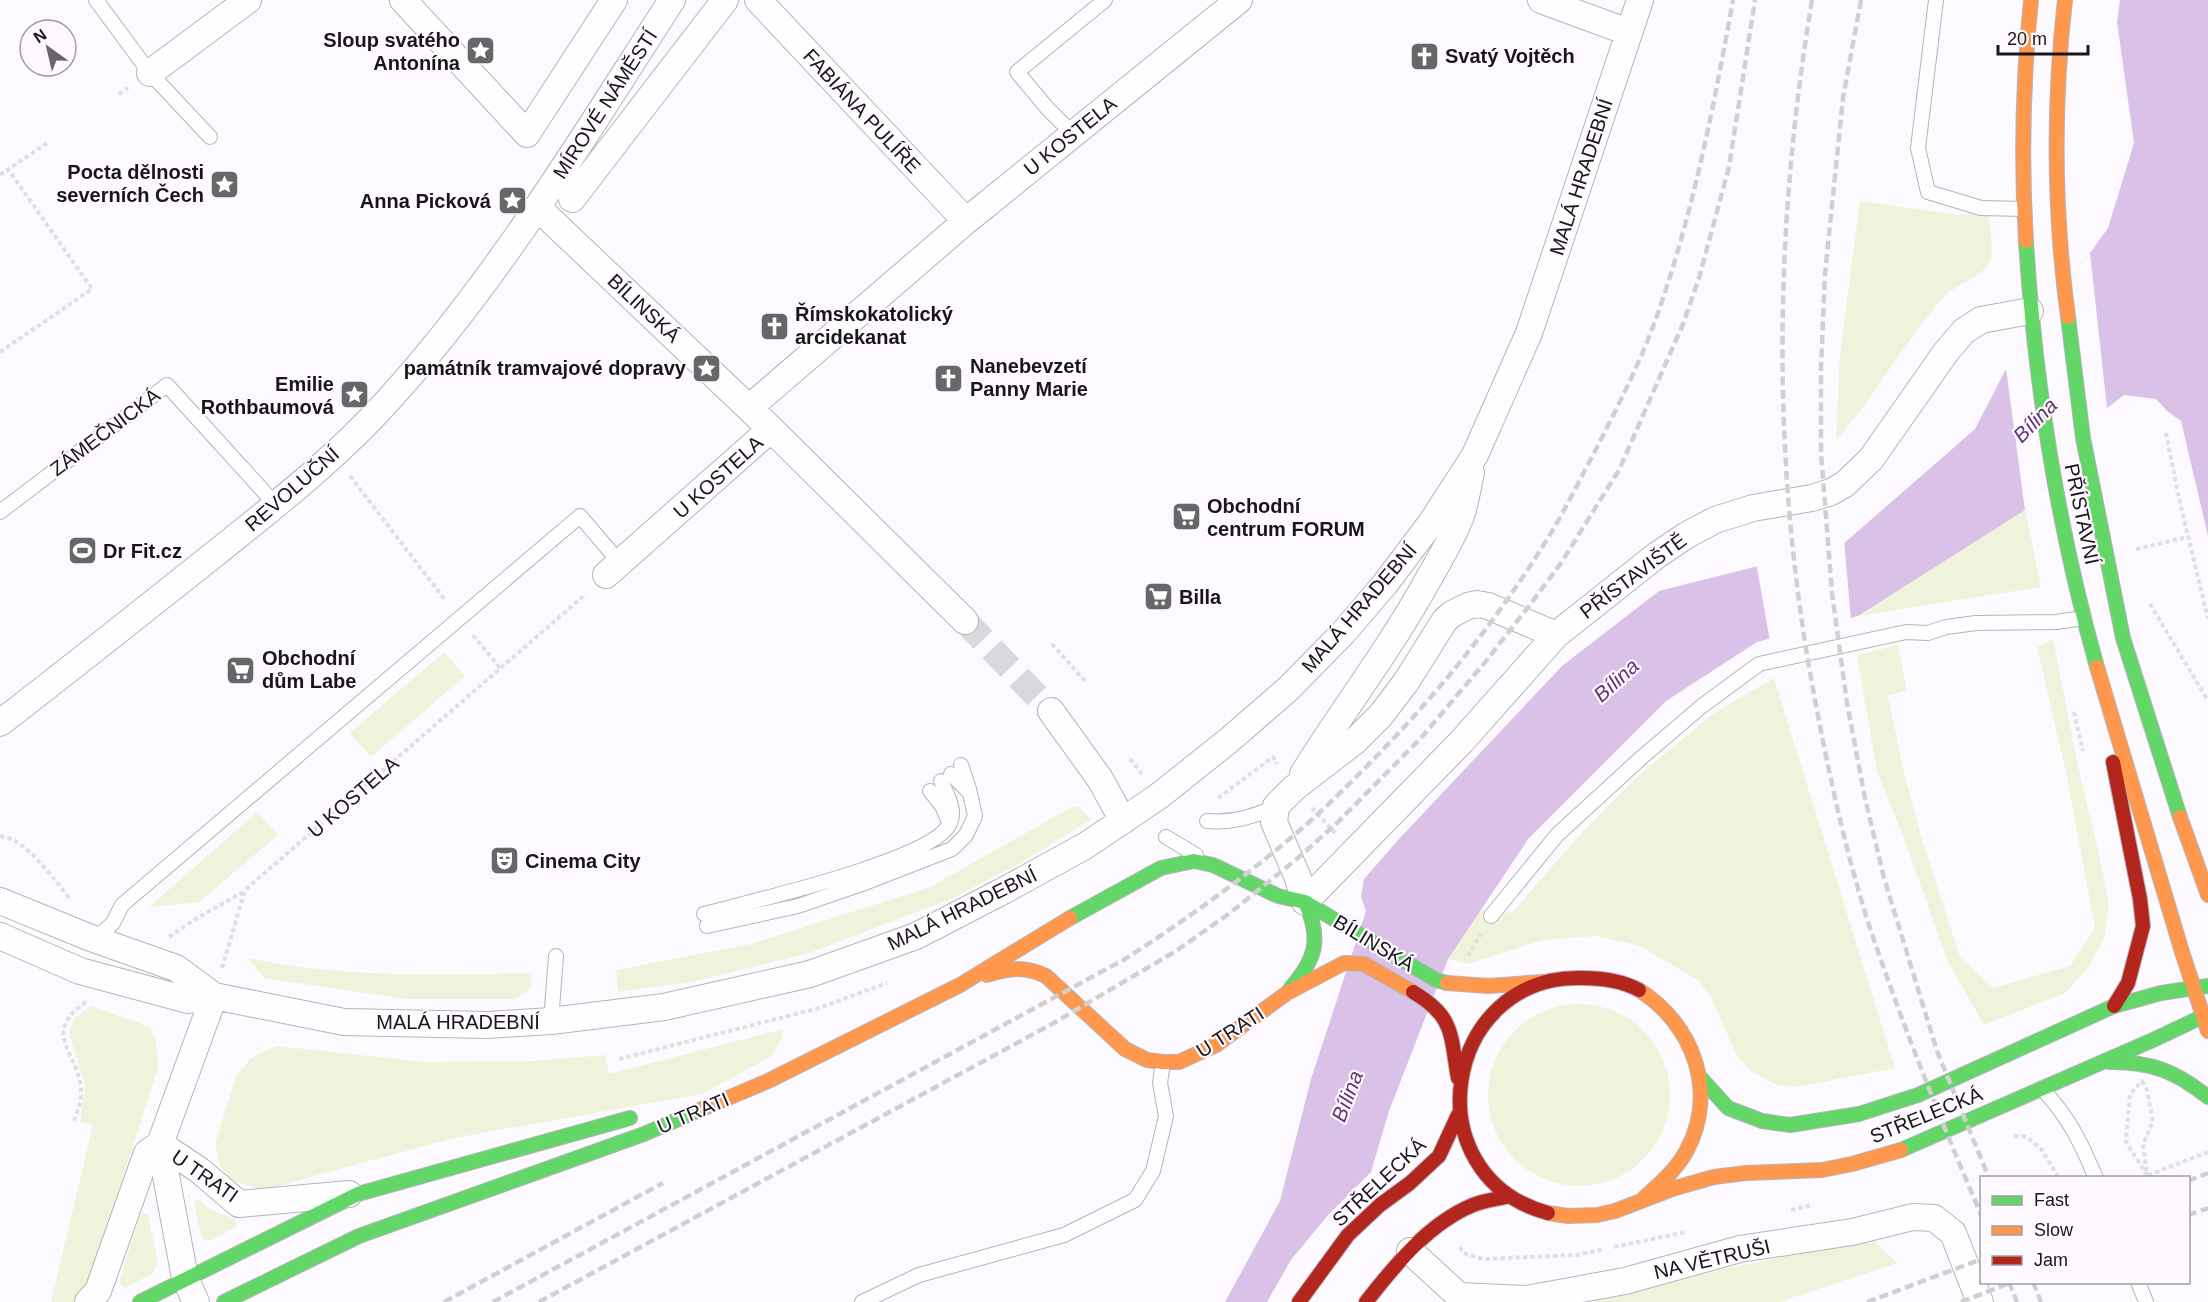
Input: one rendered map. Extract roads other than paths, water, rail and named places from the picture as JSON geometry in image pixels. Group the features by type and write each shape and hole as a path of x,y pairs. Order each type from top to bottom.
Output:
{"main road":[{"name":"PŘÍSTAVNÍ","path":"2031,0 2028,22 2023,149 2024,209 2031,322 2053,475 2084,618 2102,686 2193,987 2206,1021"},
{"name":"PŘÍSTAVNÍ","path":"2065,0 2061,34 2056,146 2064,289 2083,438 2123,638 2208,895"},
{"path":"2102,686 2116,782 2140,899 2143,926 2128,983 2114,1006"},
{"path":"768,1081 960,985 1033,939 1161,868 1194,861 1213,865"},
{"name":"BÍLINSKÁ","path":"1213,865 1278,896 1305,902 1436,980 1469,987 1542,982"},
{"path":"1287,993 1309,964 1314,947 1316,927 1305,902"},
{"name":"BÍLINSKÁ","path":"1344,963 1364,964 1427,1001 1444,1017 1449,1027 1459,1083"},
{"name":"U TRATI","path":"960,985 1000,970 1018,967 1033,969 1046,976 1125,1048 1147,1060 1179,1062 1216,1044 1287,993 1344,963"},
{"name":"STŘELECKÁ","path":"1644,1198 1671,1175 1690,1145 1699,1112 1699,1077 1692,1050 1679,1026 1661,1005 1638,989 1604,979 1579,976 1542,982 1498,1007 1473,1040 1464,1060 1459,1083 1458,1115 1468,1146 1486,1174 1510,1196 1542,1211 1576,1217 1612,1212 1644,1198 1726,1175 1815,1171 1895,1152 2102,1062 2206,1021"},
{"name":"STŘELECKÁ","path":"1699,1077 1728,1108 1762,1122 1790,1125 1859,1114 1918,1095 2114,1006 2143,996 2208,986"},
{"path":"2102,1062 2133,1062 2160,1066 2186,1080 2208,1098"},
{"name":"U TRATI","path":"668,1108 768,1081"},
{"name":"U TRATI","path":"224,1302 359,1236 644,1134 768,1081"},
{"name":"U TRATI","path":"140,1302 358,1194 646,1114"},
{"name":"STŘELECKÁ","path":"1299,1302 1348,1235 1439,1156 1458,1115"},
{"path":"1366,1302 1385,1277 1410,1251 1442,1223 1471,1206 1510,1196"}],"street":[{"path":"150,73 248,0"},
{"path":"403,0 527,134 614,0"},
{"name":"MÍROVÉ NÁMĚSTÍ","path":"538,208 672,0"},
{"path":"572,199 725,0"},
{"name":"FABIÁNA PULÍŘE","path":"758,0 966,221"},
{"name":"U KOSTELA","path":"614,570 771,429 749,408 966,221 1239,0"},
{"path":"1541,0 1628,32"},
{"name":"MALÁ HRADEBNÍ","path":"0,936 80,971 188,1000 214,996 344,1022 487,1025 551,1021 664,1007 810,974 916,936 1085,846 1159,796 1288,689 1343,633 1431,523 1475,455 1529,333 1640,0"},
{"name":"BÍLINSKÁ","path":"538,208 749,408"},
{"name":"REVOLUČNÍ","path":"0,723 276,505 333,455 391,398 443,337 538,208"},
{"name":"PŘÍSTAVIŠTĚ","path":"1305,902 1462,741 1556,634 1657,555 1715,520 1753,508 1812,498 1831,492 1845,484 1871,459 1946,352 1964,331 1981,320 2031,322"},
{"path":"771,429 965,621"},
{"name":"MALÁ HRADEBNÍ","path":"1301,796 1326,737 1394,638 1448,546 1462,512 1475,455"},
{"path":"1305,902 1298,878 1274,822 1276,807 1301,796 1381,715 1406,682 1445,620 1452,614 1477,604 1488,606 1556,634"},
{"path":"1051,711 1100,780 1123,821"},
{"name":"MALÁ HRADEBNÍ","path":"0,901 91,938 176,968 214,996"},
{"name":"U TRATI","path":"196,1302 185,1278 160,1144 214,996"},
{"name":"U TRATI","path":"160,1144 199,1170 239,1204 358,1194"},
{"name":"U TRATI","path":"88,1302 98,1291 147,1153 160,1144"},
{"name":"NA VĚTRUŠI","path":"1410,1251 1459,1296 1526,1299 1625,1281 1740,1249 1852,1232 1913,1217 1934,1218 1953,1233 1980,1302"}],"lane":[{"path":"96,0 150,73 210,137"},
{"path":"1073,134 1017,72 1104,0"},
{"path":"1936,0 1918,148 1928,192 1982,208 2024,209"},
{"name":"ZÁMEČNICKÁ","path":"0,512 167,385 276,505"},
{"path":"101,934 113,923 122,905 580,516 614,570"},
{"path":"1491,916 1557,835 1694,713 1759,664 1906,632 1928,633 1946,627 1976,623 2056,622 2084,618"},
{"path":"951,773 970,793 975,816 966,835 952,849 798,906 706,920 892,859 938,838 950,824 951,773"},
{"path":"930,791 942,806 950,824"},
{"path":"1207,821 1220,822 1258,816 1276,807"},
{"path":"1166,837 1213,865"},
{"path":"551,1021 556,956"},
{"path":"862,1302 919,1275 1064,1235 1135,1200 1154,1171 1166,1116 1160,1083 1163,1062"},
{"path":"2042,1088 2061,1108 2075,1131 2095,1176"},
{"path":"2139,1284 2146,1302"}],"water":[{"name":"Bílina","path":"2120,0 2208,0 2208,536 2181,421 2156,399 2124,395 2107,408 2025,510 1858,616 1757,642 1666,701 1529,838 1448,959 1389,1111 1371,1172 1328,1215 1291,1260 1267,1302 1225,1302 1280,1201 1311,1079 1366,911 1361,897 1364,879 1562,666 1659,591 1842,545 1975,429 2006,369 2108,228 2134,143 2117,22"}],"tunnel":[{"path":"965,621 1051,711"}],"tram line":[{"path":"699,360 716,375"}],"railway":[{"path":"493,1302 1125,959 1208,903 1268,857 1325,808 1387,745 1440,687 1511,594 1554,528 1629,384 1659,310 1683,234 1710,118 1733,0"},
{"path":"539,1302 1052,1024 1176,951 1230,913 1298,858 1338,822 1421,738 1486,661 1561,563 1619,470 1683,324 1699,278 1729,167 1755,0"},
{"path":"1812,0 1799,88 1790,176 1784,264 1782,353 1791,529 1801,617 1827,760 1846,843 1869,925 1908,1036 1980,1212"},
{"path":"1861,0 1843,98 1825,274 1821,366 1821,453 1832,593 1847,703 1865,798 1884,878 1937,1051 1988,1176"},
{"path":"2190,1180 2208,1173"},
{"path":"444,1302 663,1183"},
{"path":"2190,1214 2208,1208"},
{"path":"1867,1302 1980,1260"},
{"path":"1961,1302 2007,1284"},
{"path":"2010,1284 2017,1302"},
{"path":"2034,1284 2041,1302"}],"place":[{"name":"Sloup svatého Antonína","path":"481,51"},
{"name":"Svatý Vojtěch","path":"1424,56"},
{"name":"Pocta dělnosti severních Čech","path":"225,184"},
{"name":"Anna Picková","path":"512,201"},
{"name":"Římskokatolický arcidekanat","path":"774,326"},
{"name":"památník tramvajové dopravy","path":"707,368"},
{"name":"Nanebevzetí Panny Marie","path":"949,378"},
{"name":"Emilie Rothbaumová","path":"355,395"},
{"name":"Obchodní centrum FORUM","path":"1186,517"},
{"name":"Dr Fit.cz","path":"82,551"},
{"name":"Billa","path":"1158,597"},
{"name":"Obchodní dům Labe","path":"241,670"},
{"name":"Cinema City","path":"504,861"}]}
